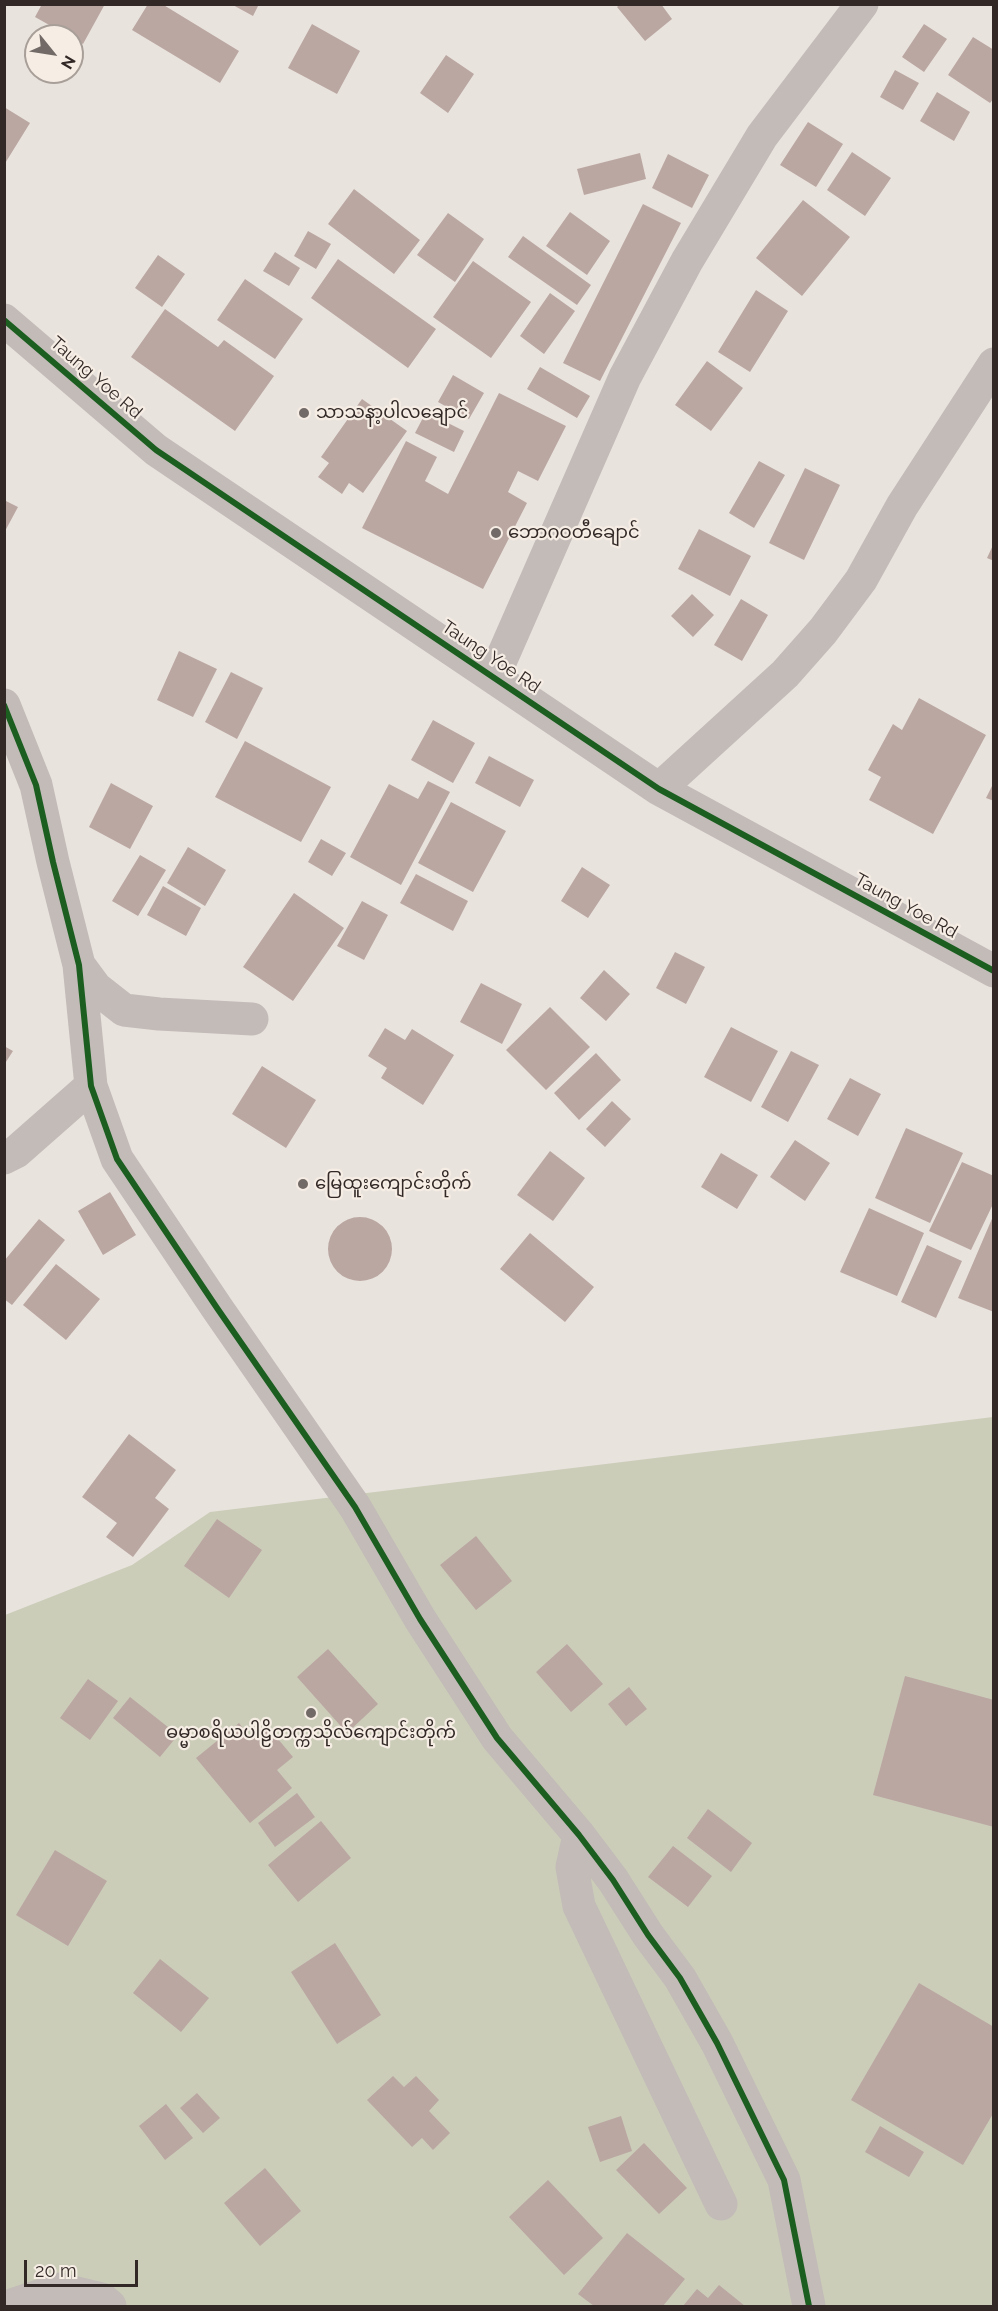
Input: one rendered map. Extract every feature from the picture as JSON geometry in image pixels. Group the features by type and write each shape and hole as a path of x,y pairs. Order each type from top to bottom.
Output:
{"street":[{"path":"494,676 625,376 687,261 762,136 862,4"},
{"name":"Taung Yoe Rd","path":"4,320 156,450 659,789 993,971"},
{"path":"659,789 785,674 823,631 861,580 902,506 993,363"},
{"path":"4,705 36,785 79,964 91,1086 117,1159 355,1507 420,1619 497,1738 579,1835 613,1880 648,1935 680,1978 717,2043 784,2180 809,2307"},
{"path":"79,964 96,988 123,1010 252,1019"},
{"path":"4,1158 16,1152 91,1086"},
{"path":"579,1835 572,1868 579,1906 721,2204"},
{"path":"9,2307 60,2289 102,2299 111,2307"}],"green space":[{"path":"993,1417 993,2306 5,2306 5,1615 132,1565 210,1512"}],"building":[{"path":"42,4 105,4 84,42 84,24 47,24 35,17"},
{"path":"148,4 162,4 239,51 220,83 132,30"},
{"path":"231,4 259,4 253,16"},
{"path":"620,4 661,4 672,19 645,41 617,7"},
{"path":"312,24 360,51 337,94 288,68"},
{"path":"924,24 947,39 924,72 902,57"},
{"path":"973,37 994,50 994,98 990,103 948,75"},
{"path":"446,55 474,74 448,113 420,93"},
{"path":"895,70 919,83 903,110 880,97"},
{"path":"937,92 970,112 954,141 920,121"},
{"path":"4,107 30,123 4,165"},
{"path":"808,122 843,144 816,187 780,165"},
{"path":"852,152 891,178 865,216 827,190"},
{"path":"640,153 646,179 584,195 577,169"},
{"path":"668,154 709,175 692,208 652,188"},
{"path":"354,189 420,240 394,274 328,224"},
{"path":"803,200 850,237 802,296 756,258"},
{"path":"643,204 681,223 600,381 563,363"},
{"path":"570,212 610,241 587,275 546,246"},
{"path":"448,213 484,239 455,282 417,255"},
{"path":"308,231 331,244 316,269 294,256"},
{"path":"523,236 591,285 577,305 508,257"},
{"path":"275,252 300,268 289,286 263,271"},
{"path":"158,255 185,274 162,307 135,288"},
{"path":"338,259 436,329 408,368 311,298"},
{"path":"473,261 531,302 491,358 433,317"},
{"path":"245,279 303,319 275,359 217,320"},
{"path":"756,290 788,311 750,372 718,352"},
{"path":"550,293 575,311 544,354 520,336"},
{"path":"165,309 218,347 224,340 274,376 235,431 131,357"},
{"path":"707,361 743,388 711,431 675,405"},
{"path":"540,367 590,396 577,418 527,389"},
{"path":"453,375 484,393 469,419 438,402"},
{"path":"499,393 566,426 538,481 518,471 508,492 527,503 483,589 362,528 406,441 437,457 425,481 448,494"},
{"path":"362,399 407,431 363,493 349,483 342,494 318,477 329,463 321,457"},
{"path":"426,412 464,431 454,452 415,433"},
{"path":"759,461 785,475 754,528 729,513"},
{"path":"805,468 840,485 804,560 769,543"},
{"path":"4,500 18,507 4,533"},
{"path":"699,529 751,556 730,596 678,569"},
{"path":"994,543 994,561 987,558"},
{"path":"692,594 714,615 693,637 671,616"},
{"path":"741,599 768,615 742,661 714,645"},
{"path":"179,651 217,669 193,717 157,700"},
{"path":"231,672 263,688 237,739 205,722"},
{"path":"919,698 986,735 933,834 869,800 881,777 868,770 893,724 902,730"},
{"path":"433,720 475,743 453,783 411,760"},
{"path":"245,741 331,787 301,842 215,797"},
{"path":"489,756 534,780 520,807 475,783"},
{"path":"428,781 450,792 401,885 350,857 389,784 418,799"},
{"path":"994,782 994,801 986,798"},
{"path":"111,783 153,806 130,849 89,827"},
{"path":"451,802 506,831 473,892 418,863"},
{"path":"321,839 346,853 332,876 308,862"},
{"path":"188,847 226,870 205,906 167,883"},
{"path":"140,855 166,870 138,916 112,901"},
{"path":"582,867 610,885 588,918 561,901"},
{"path":"416,874 468,901 453,931 400,903"},
{"path":"163,886 201,908 186,936 147,915"},
{"path":"294,893 344,928 293,1001 243,967"},
{"path":"362,901 388,915 364,960 337,946"},
{"path":"675,952 705,967 686,1004 656,988"},
{"path":"604,970 630,994 606,1021 580,998"},
{"path":"481,983 522,1004 502,1044 460,1022"},
{"path":"550,1007 590,1047 546,1090 506,1050"},
{"path":"731,1027 778,1051 751,1102 704,1077"},
{"path":"385,1028 405,1040 412,1029 454,1055 423,1105 381,1078 387,1068 368,1056"},
{"path":"4,1046 13,1051 4,1065"},
{"path":"791,1051 819,1065 788,1122 761,1107"},
{"path":"596,1053 621,1080 579,1120 554,1093"},
{"path":"262,1066 316,1100 286,1148 232,1114"},
{"path":"850,1078 881,1094 858,1136 827,1119"},
{"path":"612,1101 631,1119 605,1147 586,1129"},
{"path":"906,1128 963,1153 930,1223 875,1198"},
{"path":"795,1140 830,1163 805,1201 770,1177"},
{"path":"550,1151 585,1178 553,1221 517,1195"},
{"path":"721,1153 758,1175 737,1209 701,1187"},
{"path":"962,1162 994,1176 994,1202 971,1250 929,1231"},
{"path":"110,1192 136,1235 103,1255 78,1211"},
{"path":"869,1208 924,1233 897,1296 840,1272"},
{"path":"994,1214 994,1312 958,1298"},
{"path":"360,1217 378,1223 386,1231 392,1249 386,1267 378,1275 360,1281 342,1275 334,1267 328,1249 334,1231 342,1223"},
{"path":"39,1219 65,1240 12,1305 4,1299 4,1261"},
{"path":"530,1233 594,1287 565,1322 500,1269"},
{"path":"927,1245 962,1261 936,1318 901,1302"},
{"path":"56,1264 100,1299 66,1340 23,1305"},
{"path":"129,1434 176,1470 155,1498 169,1509 133,1557 106,1537 117,1523 82,1497"},
{"path":"217,1519 262,1550 229,1598 184,1566"},
{"path":"476,1536 512,1581 476,1610 440,1565"},
{"path":"567,1644 603,1684 571,1712 536,1672"},
{"path":"328,1649 378,1704 347,1733 297,1677"},
{"path":"905,1676 994,1700 994,1827 873,1795"},
{"path":"88,1679 118,1701 90,1740 60,1718"},
{"path":"629,1687 647,1709 626,1726 608,1704"},
{"path":"130,1697 178,1735 160,1757 113,1718"},
{"path":"239,1723 252,1740 268,1727 293,1757 277,1770 292,1788 250,1823 196,1758"},
{"path":"297,1793 315,1817 275,1847 258,1823"},
{"path":"708,1809 752,1843 731,1872 687,1838"},
{"path":"321,1821 351,1858 298,1902 268,1865"},
{"path":"673,1846 712,1876 688,1907 648,1877"},
{"path":"55,1850 107,1881 68,1946 16,1915"},
{"path":"335,1943 381,2015 337,2044 291,1972"},
{"path":"160,1959 209,1998 181,2032 133,1993"},
{"path":"919,1983 994,2027 994,2112 963,2165 851,2100"},
{"path":"393,2076 404,2087 416,2076 439,2100 429,2111 450,2133 433,2150 422,2138 412,2147 367,2100"},
{"path":"197,2093 220,2118 203,2133 180,2108"},
{"path":"166,2104 193,2138 165,2160 139,2126"},
{"path":"621,2116 632,2151 600,2162 588,2127"},
{"path":"880,2126 924,2152 909,2177 865,2152"},
{"path":"644,2143 687,2188 659,2214 616,2170"},
{"path":"265,2168 301,2211 260,2246 224,2203"},
{"path":"548,2180 603,2238 564,2275 509,2217"},
{"path":"627,2233 685,2279 663,2306 594,2306 578,2294"},
{"path":"719,2285 745,2306 683,2306 697,2289 708,2298"}],"cycle path":[{"path":"4,320 156,450 659,789 994,971"},
{"path":"4,705 36,785 79,965 91,1086 117,1159 355,1507 420,1619 497,1738 579,1835 613,1880 648,1935 680,1978 717,2043 784,2180 809,2306"}],"place":[{"name":"သာသနာ့ပါလချောင်","path":"304,413"},
{"name":"ဘောဂဝတီချောင်","path":"496,533"},
{"name":"မြေထူးကျောင်းတိုက်","path":"303,1184"},
{"name":"ဓမ္မာစရိယပါဠိတက္ကသိုလ်ကျောင်းတိုက်","path":"311,1713"}]}
